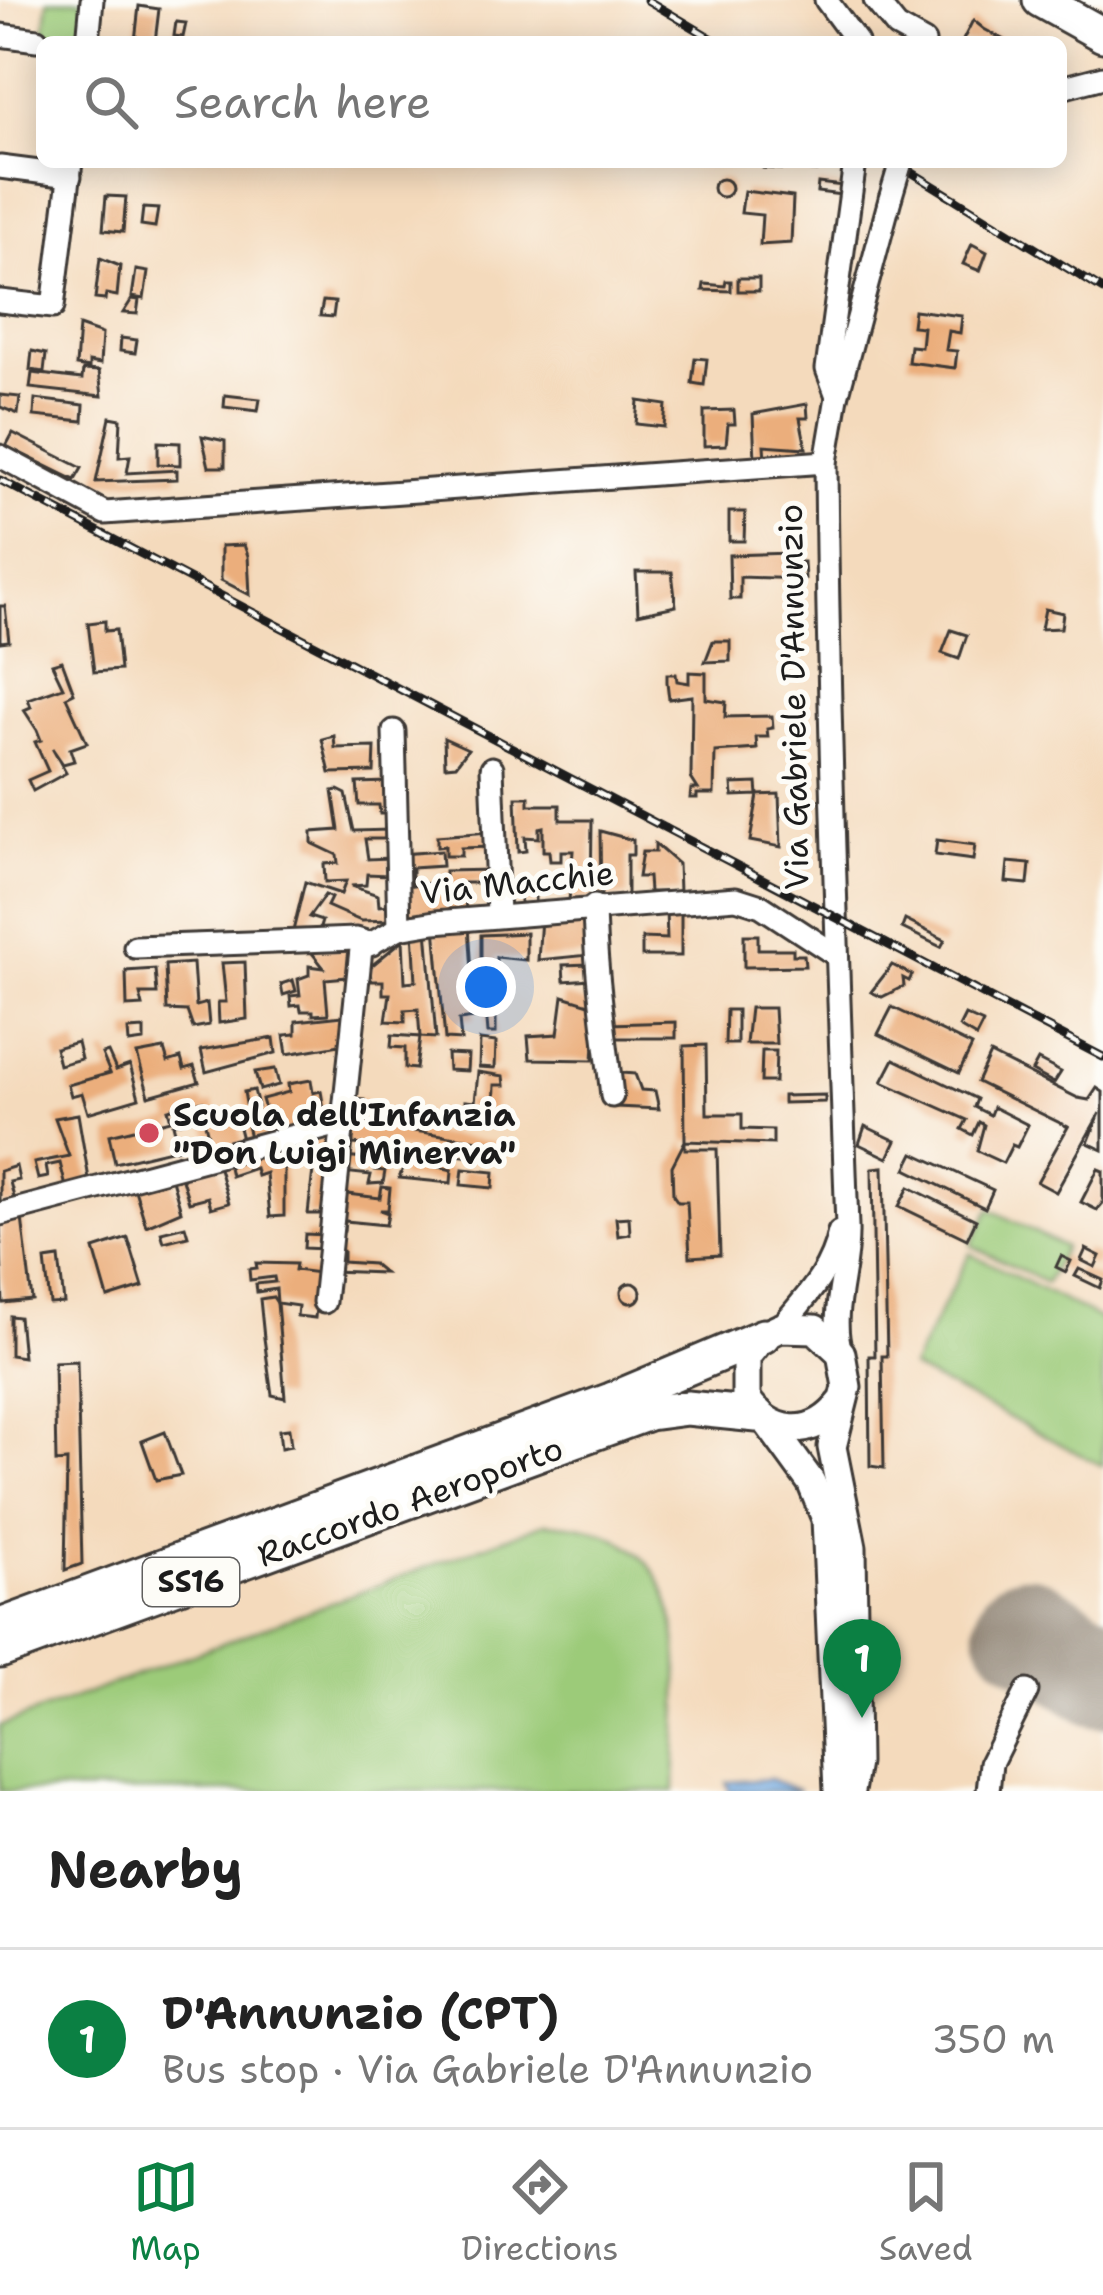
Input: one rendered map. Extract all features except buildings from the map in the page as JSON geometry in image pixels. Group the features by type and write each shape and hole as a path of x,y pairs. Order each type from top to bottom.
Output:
{"highway":[{"path":"1040,0 1103,35"},
{"path":"1082,0 1103,12"},
{"path":"614,1412 771,1332"},
{"path":"614,1412 668,1408 762,1419"},
{"name":"Raccordo Aeroporto","path":"0,1626 614,1412"},
{"name":"Raccordo Aeroporto","path":"0,1651 614,1412"}],"main road":[{"path":"838,1791 837,1518 762,1419 742,1378 746,1358 771,1332 815,1330 842,1353 847,1387 832,1447 854,1671 850,1791"},
{"path":"762,1419 800,1430 831,1417 842,1403"}],"street":[{"path":"89,36 92,0"},
{"path":"826,0 853,36"},
{"path":"875,0 897,27 913,36"},
{"path":"0,35 36,40"},
{"path":"1067,86 1103,77"},
{"path":"0,167 70,169 53,307 0,302"},
{"path":"837,397 827,368 854,168"},
{"name":"Via Gabriele D'Annunzio","path":"844,1202 826,462 837,397 899,168"},
{"path":"0,456 105,513 826,462"},
{"path":"394,731 399,928"},
{"path":"492,768 499,915"},
{"name":"Via Macchie","path":"371,944 399,928 499,915 736,898 761,906 836,955"},
{"path":"594,906 595,970 605,1008 612,1096"},
{"path":"135,947 356,939 371,944"},
{"path":"324,1302 339,1124 362,949 371,944"},
{"path":"0,1214 339,1124"},
{"path":"771,1332 818,1284 834,1255 844,1202"},
{"path":"842,1353 835,1330 847,1258 844,1202"},
{"path":"988,1791 991,1763 1027,1691"}],"green space":[{"path":"48,0 88,0 84,36 44,36"},
{"path":"990,1209 1064,1247 1046,1283 971,1245"},
{"path":"970,1253 1103,1321 1103,1466 911,1368"},
{"path":"545,1523 598,1531 635,1550 658,1579 672,1614 678,1655 675,1791 0,1791 0,1726"}],"water":[{"path":"770,1779 799,1791 730,1791 727,1782"}],"runway":[{"path":"1027,1628 1103,1675"}],"railway":[{"path":"647,0 708,36"},
{"path":"905,168 1103,290"},
{"path":"0,480 1103,1057"}],"place":[{"name":"Scuola dell'Infanzia \"Don Luigi Minerva\"","path":"149,1133"},
{"name":"D'Annunzio (CPT)","path":"862,1718"}]}
